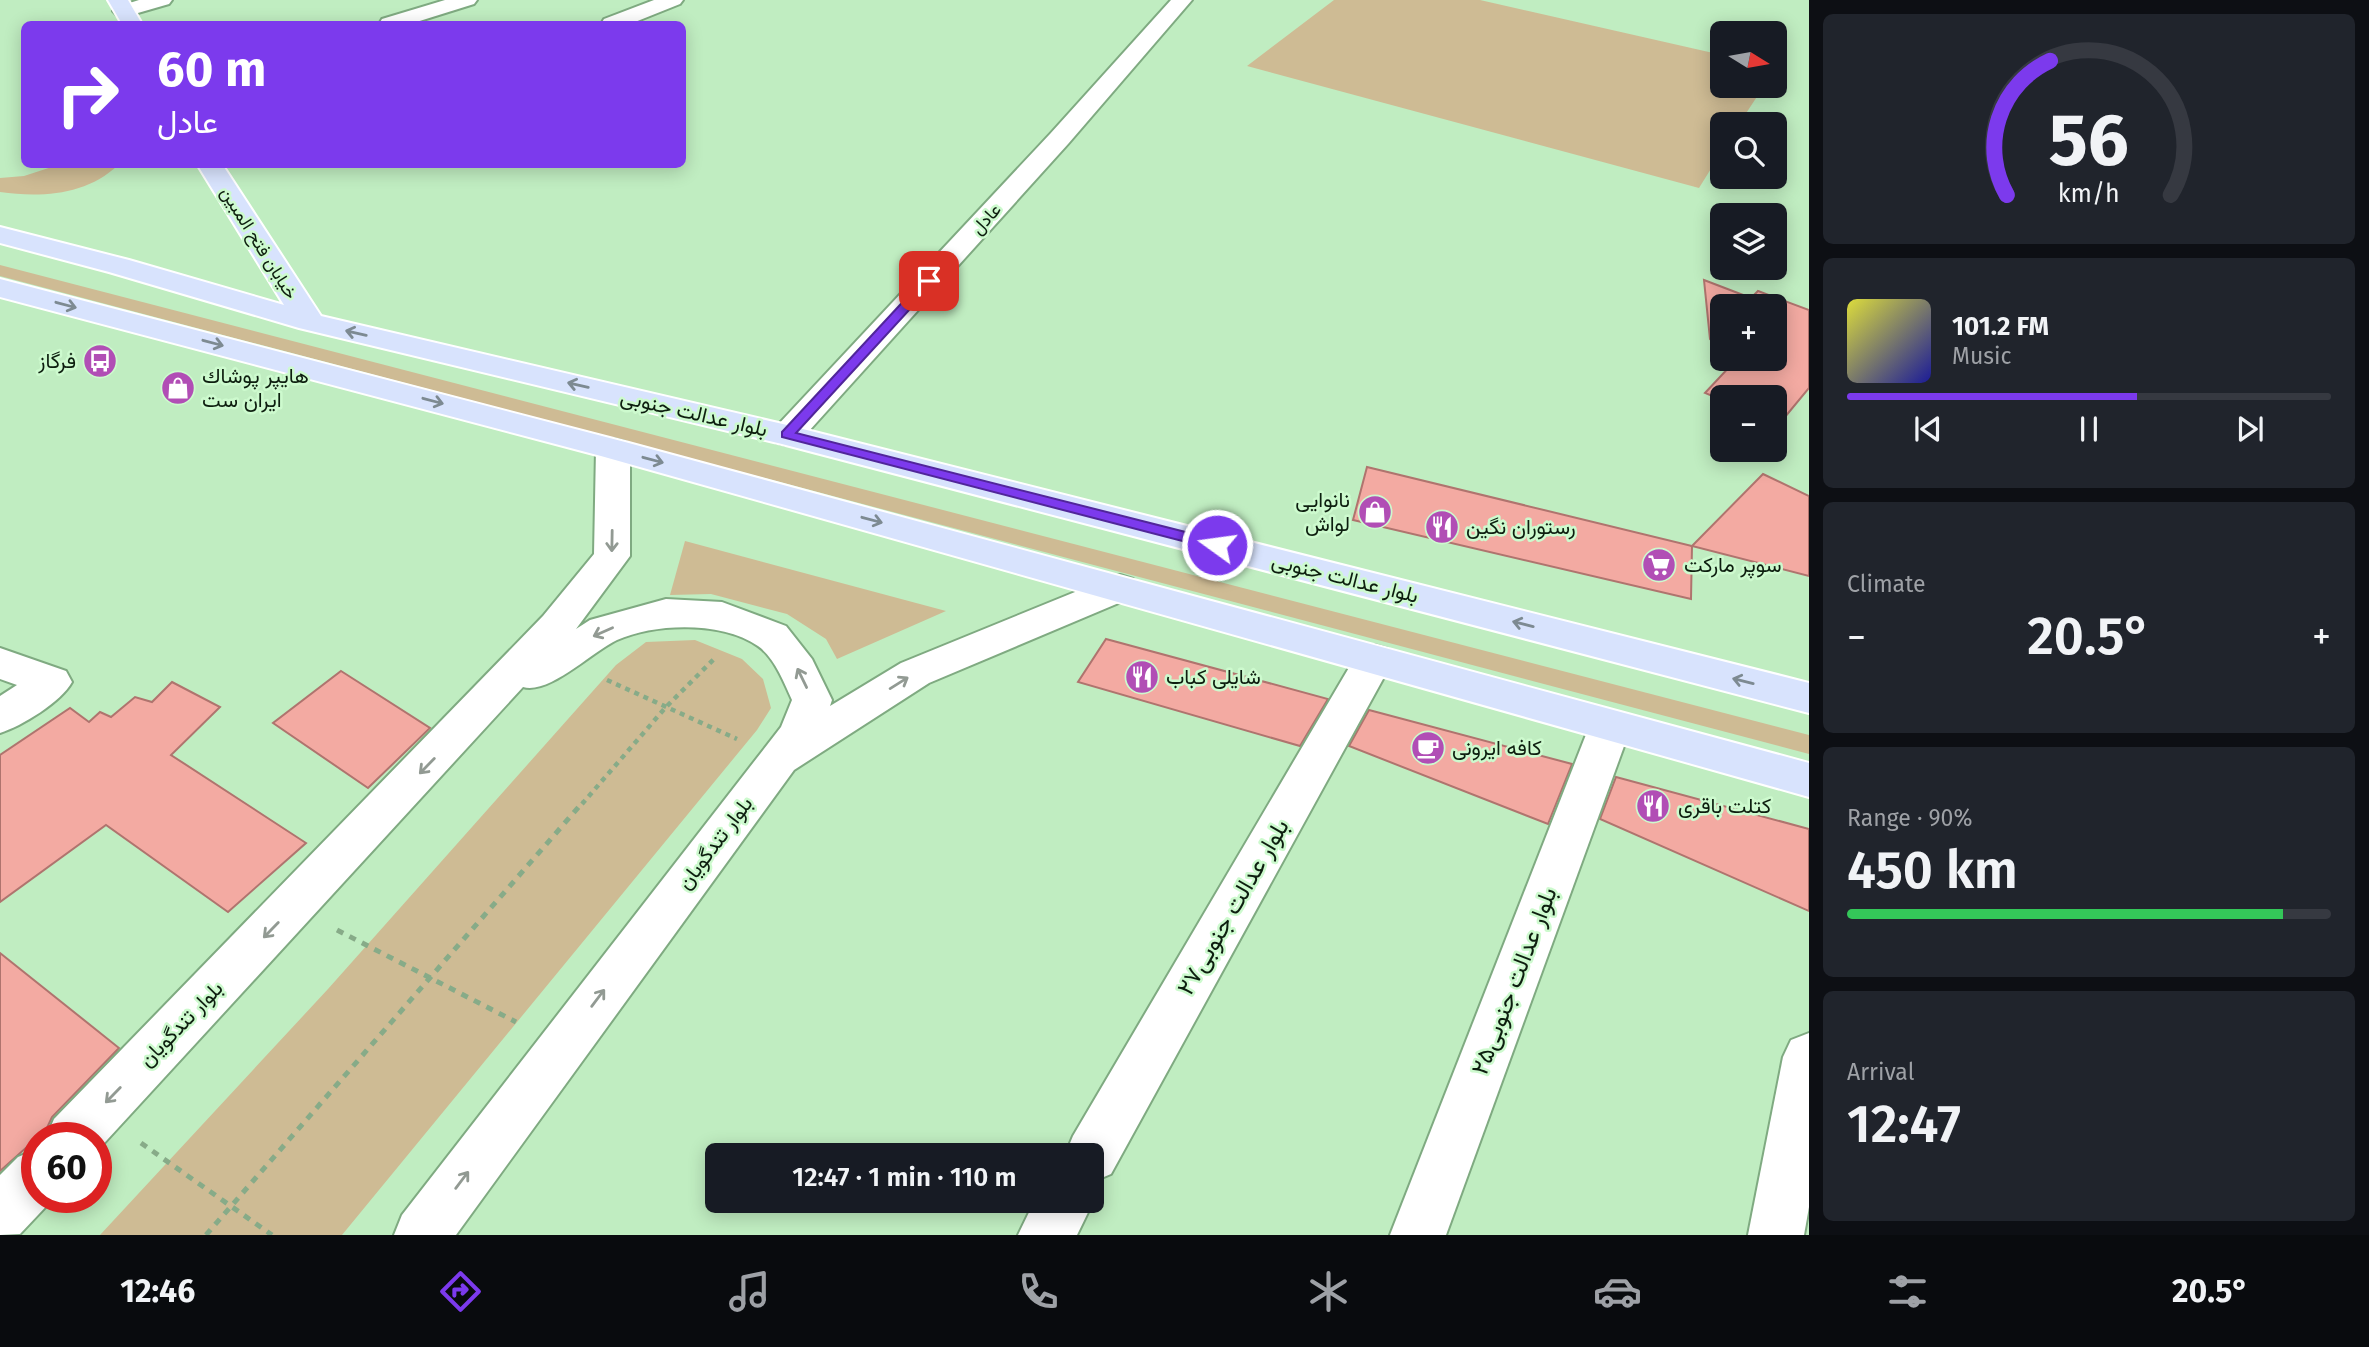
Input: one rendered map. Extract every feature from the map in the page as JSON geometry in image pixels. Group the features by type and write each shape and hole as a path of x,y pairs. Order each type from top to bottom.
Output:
{"main road":[{"name":"خیابان فتح المبین","path":"217,168 310,322"},
{"path":"0,235 120,265 147,326"},
{"name":"بلوار عدالت جنوبی","path":"120,265 310,322 787,435 1809,698"},
{"path":"0,288 613,449 1120,588 1610,727 1809,779"}],"street":[{"path":"124,12 162,0"},
{"path":"400,21 467,0"},
{"path":"620,21 673,0"},
{"name":"عادل","path":"787,435 1050,149 1182,0"},
{"name":"بلوار تندگویان","path":"88,1122 466,725 557,626 612,556 613,449"},
{"name":"بلوار تندگویان","path":"422,1235 779,758 915,673 1120,588"},
{"path":"466,725 516,685 604,630 666,613 722,616 772,636 798,669 812,700 799,735 779,758"},
{"name":"بلوار عدالت جنوبی۲۷","path":"1099,1143 1374,659"},
{"path":"0,663 52,682 0,717"},
{"name":"بلوار عدالت جنوبی۲۵","path":"1418,1235 1610,727"},
{"path":"1776,1235 1809,1057"},
{"path":"0,1214 21,1192"},
{"path":"1046,1235 1059,1213"}],"path":[{"path":"206,1235 666,707 747,626"},
{"path":"557,657 779,758"},
{"path":"293,907 562,1046"},
{"path":"112,1140 230,1206 272,1235"}],"shaded area":[{"path":"1334,0 1480,0 1710,52 1710,98 1756,98 1747,112 1710,112 1710,170 1699,188 1247,66"},
{"path":"49,168 114,168 92,183 63,192 31,195 0,192 0,178 24,176"},
{"path":"0,265 1809,735 1809,754 0,276"},
{"path":"685,541 946,611 837,659 826,639 787,614 711,594 670,595"},
{"path":"695,640 742,659 763,679 771,708 757,730 342,1235 100,1235 328,989 616,665 646,642"}],"building":[{"path":"1704,280 1741,294 1710,294 1710,339"},
{"path":"1787,302 1809,310 1809,388 1787,415 1787,385 1712,385 1726,371 1787,371"},
{"path":"1367,467 1692,546 1691,599 1353,520"},
{"path":"1763,474 1809,496 1809,576 1692,546"},
{"path":"1106,639 1328,699 1300,746 1078,682"},
{"path":"341,671 430,728 368,788 273,723"},
{"path":"172,682 220,707 171,755 306,843 228,912 106,825 0,902 0,755 70,708 89,722 100,712 111,717 135,697 152,702"},
{"path":"1369,710 1572,764 1548,824 1349,746"},
{"path":"1616,777 1809,829 1809,911 1600,819"},
{"path":"0,953 119,1048 50,1122 21,1122 21,1152 0,1171"}],"place":[{"name":"فرگاز","path":"100,361"},
{"name":"هايپر پوشاك ايران ست","path":"178,388"},
{"name":"نانوایی لواش","path":"1375,512"},
{"name":"رستوران نگین","path":"1442,527"},
{"name":"سوپر مارکت","path":"1659,565"},
{"name":"شایلی کباب","path":"1142,677"},
{"name":"کافه ایرونی","path":"1428,748"},
{"name":"کتلت باقری","path":"1653,806"}],"route":[{"path":"929,281 787,435 1217,545"}]}
